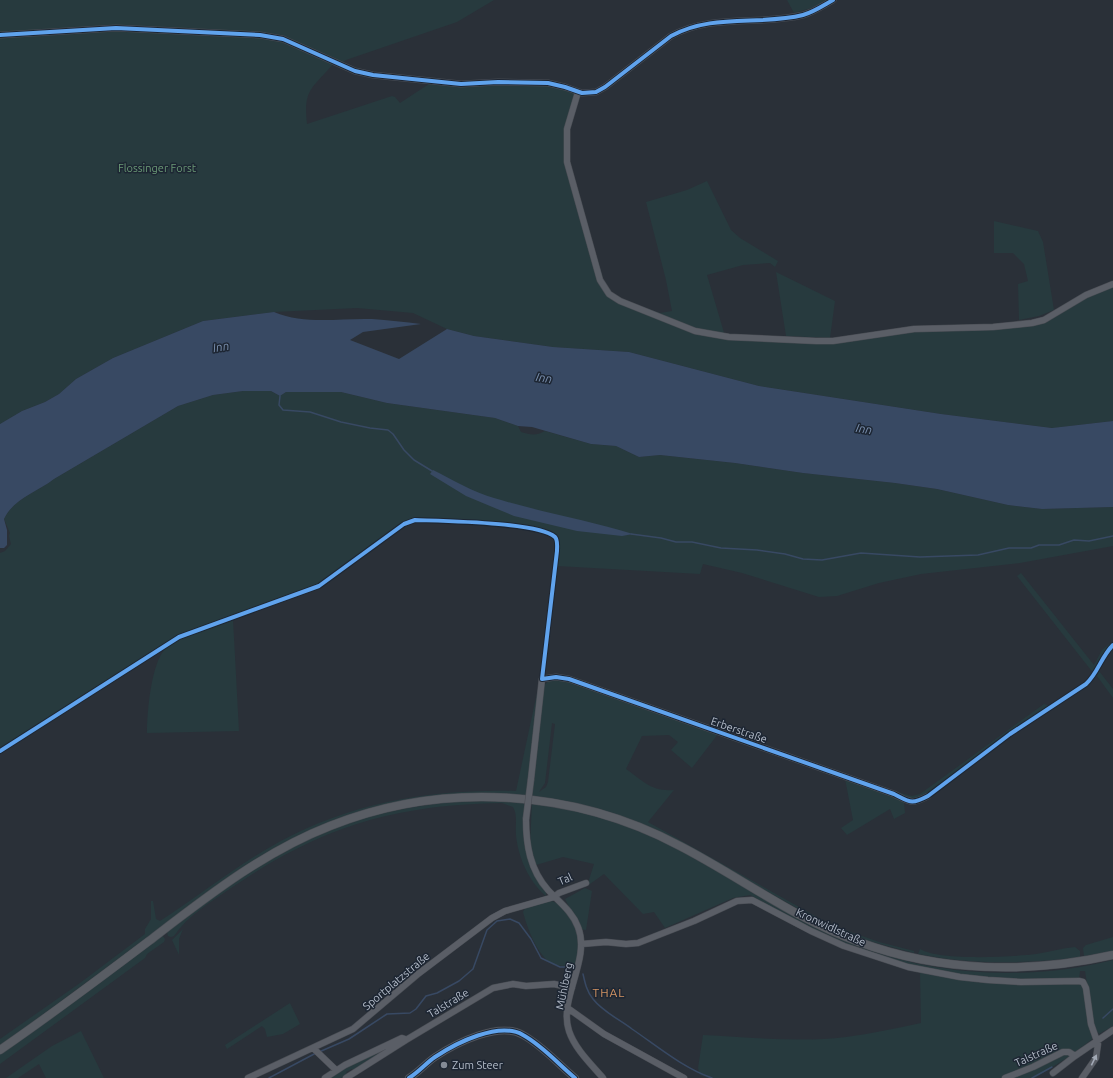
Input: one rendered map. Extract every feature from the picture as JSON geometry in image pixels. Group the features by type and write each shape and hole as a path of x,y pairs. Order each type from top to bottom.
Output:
{"main road":[{"path":"0,1050 87,988 197,904 277,851 316,831 357,816 406,804 451,798 501,797 536,800 563,804 618,819 681,846 820,925 855,941 907,956 963,965 1015,967 1071,963 1113,955"}],"street":[{"path":"0,35 116,28 260,35 283,39 355,71 373,75 461,84 498,82 548,83 578,92 592,93 605,87 671,36 694,26 726,21 804,14 833,0"},
{"path":"578,92 567,128 567,162 600,280 609,294 620,301 680,326 708,334 833,341 914,329 1016,325 1044,320 1086,296 1113,284"},
{"name":"Erberstraße","path":"542,679 556,677 568,679 888,792 909,802 919,801 928,796"},
{"name":"Mühlberg","path":"542,679 526,819 527,847 531,862 541,882 572,915 578,927 582,944 567,1019 570,1033 575,1043 603,1078"},
{"name":"Tal","path":"554,897 559,893 586,882"},
{"name":"Sportplatzstraße","path":"248,1078 314,1049 352,1029 418,974 492,918 505,911 554,897"},
{"name":"Kronwidlstraße","path":"582,944 606,942 638,943 737,901 752,900 844,946 908,967 960,977 988,980 1021,982 1081,981 1086,988 1092,1024 1098,1039"},
{"name":"Talstraße","path":"346,1078 486,992 502,986 513,984 526,986 554,984 572,988"},
{"path":"569,1009 604,1034 684,1078"},
{"path":"409,1078 435,1057 449,1049 484,1034 504,1030 518,1032 529,1038 575,1078"},
{"name":"Talstraße","path":"1053,1073 1074,1056 1113,1030"},
{"path":"325,1078 336,1070 400,1039 404,1038 406,1040"},
{"path":"1082,1078 1096,1058 1098,1039"},
{"path":"314,1049 336,1070"},
{"name":"Talstraße","path":"1005,1078 1027,1070 1063,1052 1069,1052 1074,1056"}],"green space":[{"name":"Flossinger Forst","path":"0,0 494,0 457,22 346,60 341,64 333,64 314,85 308,96 306,103 307,124 392,96 395,97 400,103 429,84 456,86 526,81 578,92 564,147 608,295 660,313 672,311 666,280 646,202 687,190 707,181 731,230 740,238 778,261 775,267 770,263 743,265 707,275 725,336 822,343 905,331 993,327 1040,320 1113,283 1113,421 1053,428 941,414 759,386 629,352 553,347 474,336 447,329 413,313 357,308 274,312 203,321 113,358 76,379 59,394 45,402 22,411 0,424"},
{"path":"787,0 828,0 815,7 794,13"},
{"path":"994,221 1038,231 1043,242 1054,310 1039,316 1019,320 1018,284 1028,281 1024,264 1013,253 994,253"},
{"path":"776,272 835,301 830,338 786,336"},
{"path":"243,391 271,391 280,396 286,392 341,392 387,403 495,418 518,426 521,432 536,434 545,431 591,444 616,446 639,457 660,455 895,483 937,489 1008,505 1042,509 1113,507 1113,546 1020,563 921,574 879,583 837,596 819,597 742,573 703,564 700,574 557,566 560,541 556,534 553,533 476,520 415,519 406,522 381,539 318,585 287,598 181,635 0,750 0,553 5,551 11,544 9,536 10,533 4,519 8,512 26,496 178,406 213,395"},
{"path":"1021,573 1094,665 1102,650 1113,641 1113,644 1101,658 1094,674 1017,576"},
{"path":"233,619 239,731 147,733 149,702 153,677 160,656 165,649 171,643 197,631"},
{"path":"1099,671 1113,689 1113,698 1097,676"},
{"path":"540,679 543,686 551,679 569,681 718,734 692,768 671,750 678,742 669,735 642,736 626,769 648,785 660,789 674,790 648,822 831,925 879,942 914,951 914,953 865,940 816,919 674,839 645,825 605,811 538,797 472,793 435,796 387,804 329,823 231,876 0,1046 0,1039 80,983 145,934 145,929 151,919 151,901 153,901 156,919 160,921 233,870 279,842 307,828 365,808 394,801 454,792 516,791","holes":["552,723 555,724 548,782 546,787 539,792 545,783"]},
{"path":"1044,704 1050,706 1007,734 929,794 913,800 878,787 912,796 920,794"},
{"path":"845,779 898,797 904,802 905,813 894,819 890,809 847,835 841,828 853,820"},
{"path":"474,800 525,802 523,829 526,850 533,869 546,892 546,896 534,884 525,868 519,852 516,832 516,817 513,807 502,803 426,808 392,814 360,823 328,834 296,849 231,888 193,915 174,936 168,936 167,932 169,929 241,877 298,843 318,834 356,820 375,815 414,807"},
{"path":"532,802 600,817 640,830 693,856 769,902 821,930 848,942 911,962 979,972 1013,973 1080,967 1113,960 1113,1026 1099,1034 1094,1027 1085,971 1080,971 1079,979 1015,981 934,971 865,953 798,922 750,895 733,898 665,928 654,912 643,914 604,874 587,886 594,864 563,857 536,865 530,846"},
{"path":"585,888 592,891 586,930 581,929 565,899"},
{"path":"552,901 567,911 576,929 579,938 579,948 578,958 574,966 555,965 549,962 538,950 527,926 523,912 525,908"},
{"path":"183,929 179,939 179,955 172,940"},
{"path":"162,935 165,939 164,942 147,954 145,958 0,1064 0,1054"},
{"path":"1113,937 1113,951 1084,956 1083,948 1086,945"},
{"path":"1075,947 1080,951 1080,957 1019,962 979,962 938,958 918,954 920,949 930,953 959,957 1010,956 1036,954"},
{"path":"920,971 963,979 1078,982 1083,986 1095,1037 1074,1053 1070,1051 1000,1078 708,1078 700,1075 698,1068 703,1035 810,1040 846,1037 921,1023"},
{"path":"290,1003 300,1024 283,1034 267,1037 265,1029 262,1026 227,1049 225,1045"},
{"path":"81,1031 104,1078 46,1078 39,1064 18,1078 6,1078 52,1046"},
{"path":"399,1041 353,1070 352,1069 346,1072 347,1074 341,1078 329,1078 336,1072"},
{"path":"1064,1053 1070,1056 1035,1078 1010,1078"}],"water":[{"name":"Inn","path":"274,312 286,316 310,320 372,319 421,324 363,332 350,340 399,359 447,329 474,336 553,347 629,352 759,386 941,414 1052,428 1113,421 1113,507 1042,509 1008,505 937,489 895,483 660,455 639,457 616,446 591,444 532,427 518,426 495,418 387,403 341,392 286,392 280,396 271,391 243,391 213,395 178,406 26,496 8,512 4,519 7,530 7,545 4,548 0,548 0,424 22,411 45,402 59,394 76,379 113,358 203,321"},
{"path":"433,470 471,489 494,498 633,534 622,536 577,531 514,516 466,496 430,474"}],"waterway":[{"path":"280,396 279,405 283,410 310,412 341,422 388,430 414,460 432,471"},
{"path":"631,534 661,538 676,542 692,542 721,548 757,550 785,554 803,559 822,560 861,553 920,557 978,555 1009,548 1031,548 1039,545 1059,545 1074,540 1089,541 1113,536"},
{"path":"319,1052 349,1039 387,1014 410,1013 416,1009 426,996 437,993 459,981 473,969 487,930 497,921 510,919 519,923 531,939 541,958 560,967 571,967"},
{"path":"583,974 589,993 601,1008 681,1063 712,1078"},
{"path":"1103,1018 1113,1009"},
{"path":"269,1078 316,1053"},
{"path":"1032,1078 1052,1067"}],"cycle path":[{"path":"0,35 116,28 260,35 283,39 355,71 373,75 461,84 498,82 548,83 582,93 596,92 605,87 671,36 687,29 720,22 770,20 803,15 833,0"},
{"path":"0,751 179,637 319,586 404,524 415,520 510,525 545,532 556,538 557,551 542,679 556,677 569,679 911,801 918,801 928,796 1010,734 1086,684 1094,675 1105,655 1113,645"},
{"path":"409,1078 444,1051 466,1040 490,1032 502,1031 513,1031 530,1039 575,1078"}],"place":[{"name":"Zum Steer","path":"444,1065"}],"district":[{"name":"THAL","path":"609,993"}]}
